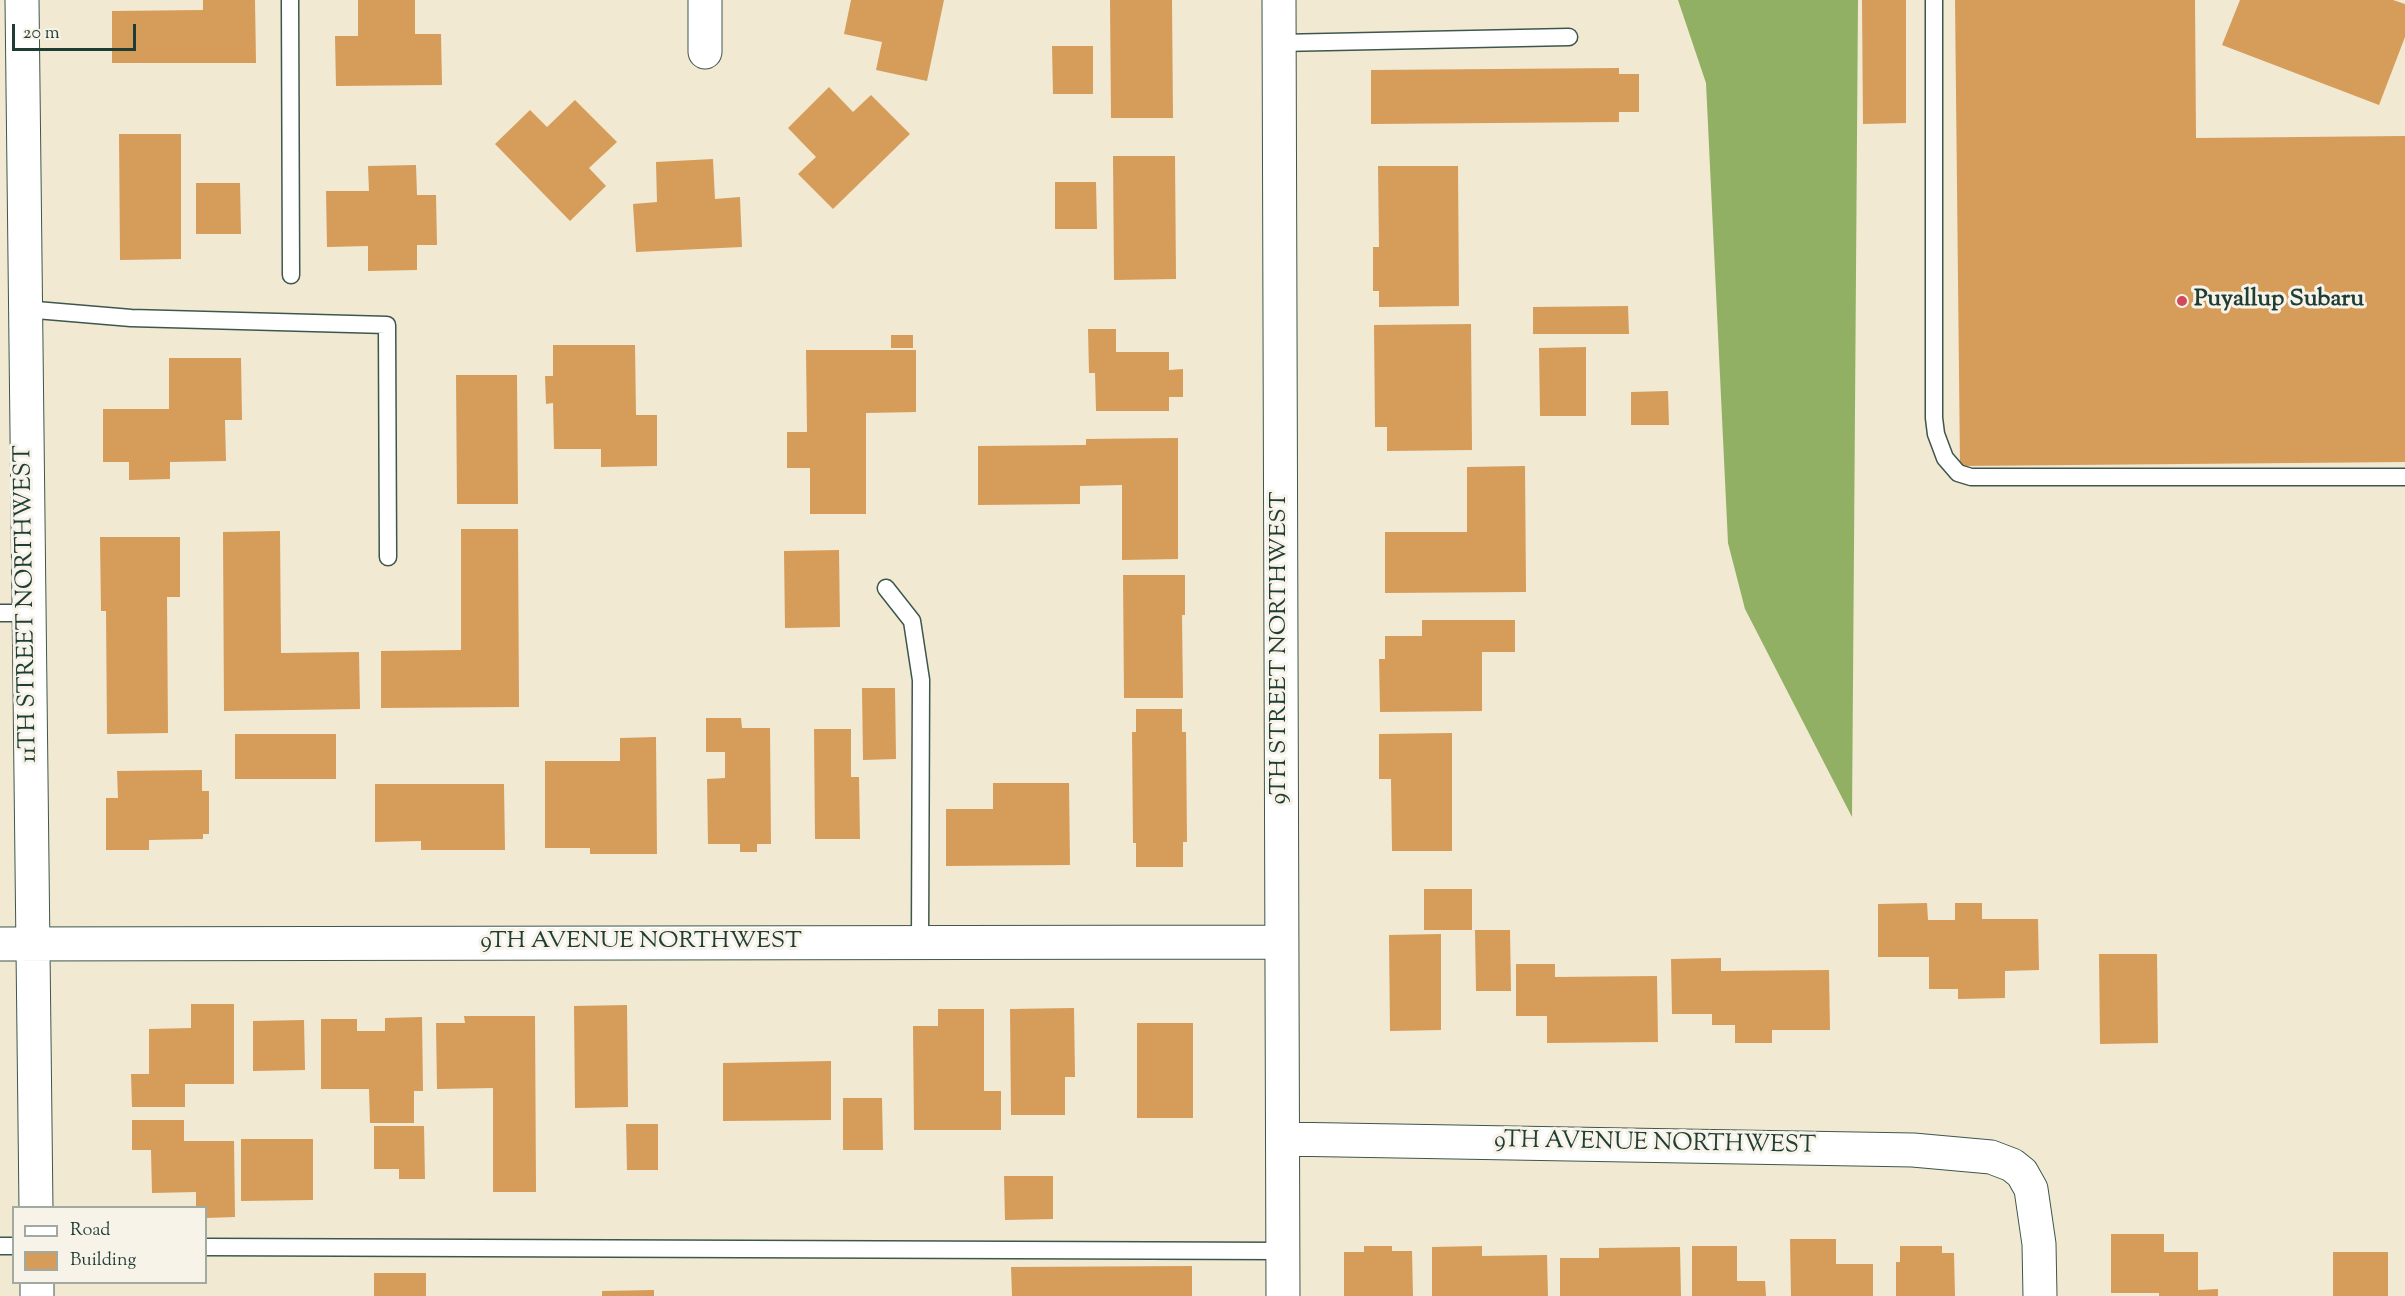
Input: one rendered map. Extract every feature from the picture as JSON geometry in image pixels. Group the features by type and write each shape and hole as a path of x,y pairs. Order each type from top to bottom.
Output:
{"street":[{"name":"11TH STREET NORTHWEST","path":"22,0 12,309 14,613 32,944 36,1206"},
{"path":"705,0 705,52"},
{"name":"9TH STREET NORTHWEST","path":"1279,0 1283,1296"},
{"name":"9TH AVENUE NORTHWEST","path":"0,944 1282,942"},
{"name":"9TH AVENUE NORTHWEST","path":"1283,1139 1913,1150 1991,1157 2012,1165 2022,1173 2031,1189 2040,1244 2040,1296"}],"lane":[{"path":"290,0 291,275"},
{"path":"1934,0 1934,418 1936,434 1945,458 1958,472 1971,477 2405,477"},
{"path":"1279,43 1569,37"},
{"path":"12,309 131,318 387,325 388,556"},
{"path":"886,588 912,621 921,680 920,943"},
{"path":"207,1247 1283,1251"}],"green space":[{"path":"1678,0 1858,0 1852,817 1745,609 1728,543 1706,83"}],"building":[{"path":"203,0 255,0 256,63 112,63 112,11 203,10"},
{"path":"358,0 415,0 415,34 441,34 442,85 336,86 335,36 358,36"},
{"path":"851,0 944,0 927,81 876,70 882,42 844,34"},
{"path":"1110,0 1172,0 1173,118 1111,118"},
{"path":"1862,0 1906,0 1906,123 1863,124"},
{"name":"Puyallup Subaru","path":"1955,0 2195,0 2196,138 2405,136 2405,462 1960,466"},
{"path":"2240,0 2393,0 2405,4 2405,37 2379,105 2222,45"},
{"path":"1052,46 1093,46 1093,94 1053,94"},
{"path":"1619,68 1619,74 1639,74 1639,112 1619,112 1619,122 1371,124 1371,70"},
{"path":"829,87 853,112 871,95 910,134 833,209 798,174 816,157 788,128"},
{"path":"575,100 617,142 589,168 606,186 570,221 495,144 530,110 547,127"},
{"path":"119,134 181,134 181,259 120,260"},
{"path":"1113,156 1175,156 1176,279 1114,280"},
{"path":"713,159 715,199 740,197 742,247 636,252 633,204 657,202 656,162"},
{"path":"416,165 417,195 436,195 437,245 417,245 417,270 368,271 368,246 327,247 326,191 369,191 368,166"},
{"path":"1378,166 1458,166 1459,306 1379,307 1379,291 1373,291 1373,247 1379,247"},
{"path":"1055,182 1096,182 1097,229 1055,229"},
{"path":"196,183 240,183 241,234 196,234"},
{"path":"1628,306 1629,334 1533,334 1533,307"},
{"path":"1471,324 1472,450 1387,451 1387,427 1375,427 1374,325"},
{"path":"1088,329 1116,329 1116,352 1169,352 1169,370 1183,369 1183,397 1169,397 1169,411 1096,411 1095,373 1089,373"},
{"path":"891,335 913,335 913,348 891,348"},
{"path":"553,345 635,345 636,415 657,415 657,466 601,467 601,449 554,449 553,403 546,404 545,376 553,376"},
{"path":"1586,347 1586,416 1540,416 1539,348"},
{"path":"806,350 916,350 916,412 866,413 866,514 810,514 810,468 787,468 787,432 807,432"},
{"path":"169,358 241,358 242,420 225,420 226,461 170,462 170,479 129,480 129,462 103,462 103,409 169,409"},
{"path":"456,375 517,375 518,504 457,504"},
{"path":"1668,391 1669,425 1631,425 1631,392"},
{"path":"1178,438 1178,559 1122,560 1122,485 1080,486 1080,504 978,505 978,446 1086,445 1086,439"},
{"path":"1525,466 1526,592 1385,593 1385,532 1467,532 1467,467"},
{"path":"461,529 518,529 519,707 381,708 381,651 461,650"},
{"path":"280,531 281,653 359,652 360,709 224,711 223,532"},
{"path":"100,537 180,537 180,597 167,597 168,733 107,734 106,611 101,611"},
{"path":"839,550 840,627 785,628 784,551"},
{"path":"1123,575 1185,575 1185,615 1182,615 1183,698 1124,698"},
{"path":"1422,620 1515,620 1515,652 1482,652 1482,711 1380,712 1379,659 1385,659 1385,636 1422,636"},
{"path":"862,688 895,688 896,759 863,760"},
{"path":"1136,709 1182,709 1182,732 1186,732 1187,842 1183,842 1183,867 1136,867 1136,843 1133,843 1132,732 1136,732"},
{"path":"706,718 741,718 742,728 770,728 771,844 757,844 757,852 740,852 740,844 708,844 707,779 725,778 725,752 706,752"},
{"path":"814,729 851,729 851,777 859,777 860,839 815,839"},
{"path":"1452,733 1452,851 1392,851 1391,779 1379,779 1379,734"},
{"path":"235,734 336,734 336,779 235,779"},
{"path":"656,737 657,854 590,854 590,848 545,848 545,761 620,761 620,738"},
{"path":"202,770 202,791 209,791 209,834 203,834 203,839 149,840 149,850 106,850 106,798 118,798 117,771"},
{"path":"993,783 1069,783 1070,865 946,866 946,809 993,809"},
{"path":"375,784 504,784 505,850 421,850 421,841 375,842"},
{"path":"1424,889 1472,889 1472,930 1424,930"},
{"path":"1927,903 1928,920 1955,920 1955,903 1982,903 1982,919 2038,919 2039,970 2005,971 2005,998 1958,999 1958,989 1929,989 1929,957 1878,957 1878,904"},
{"path":"1475,930 1510,930 1511,991 1476,991"},
{"path":"1441,934 1441,1030 1390,1031 1389,935"},
{"path":"2099,954 2157,954 2158,1043 2100,1044"},
{"path":"1721,958 1721,971 1829,970 1830,1030 1772,1030 1772,1043 1735,1043 1735,1025 1712,1025 1712,1014 1672,1014 1671,959"},
{"path":"1516,964 1555,964 1555,977 1657,976 1658,1042 1547,1043 1547,1016 1516,1016"},
{"path":"191,1004 234,1004 234,1084 185,1084 185,1107 132,1107 131,1074 149,1074 149,1029 191,1028"},
{"path":"627,1005 628,1107 575,1108 574,1006"},
{"path":"1074,1008 1075,1077 1065,1077 1065,1115 1011,1115 1010,1009"},
{"path":"938,1009 984,1009 984,1091 1001,1091 1001,1130 914,1130 913,1026 938,1026"},
{"path":"464,1016 535,1016 536,1192 493,1192 493,1088 437,1089 436,1023 465,1023"},
{"path":"422,1017 423,1091 414,1091 414,1123 370,1123 369,1089 321,1089 321,1019 357,1019 357,1031 385,1031 385,1018"},
{"path":"304,1020 305,1070 253,1071 253,1021"},
{"path":"1137,1023 1193,1023 1193,1118 1137,1118"},
{"path":"831,1061 831,1120 723,1121 723,1063"},
{"path":"843,1098 882,1098 883,1150 843,1150"},
{"path":"132,1120 184,1120 184,1141 234,1141 235,1217 207,1218 207,1206 196,1206 196,1192 152,1193 151,1150 132,1150"},
{"path":"626,1124 658,1124 658,1170 627,1170"},
{"path":"374,1126 424,1126 425,1179 399,1179 399,1169 374,1169"},
{"path":"241,1139 313,1139 313,1200 241,1201"},
{"path":"1004,1176 1053,1176 1053,1219 1005,1220"},
{"path":"2111,1234 2164,1234 2164,1252 2198,1252 2198,1290 2218,1289 2218,1296 2111,1293"},
{"path":"1790,1239 1836,1239 1836,1264 1873,1264 1873,1296 1791,1296"},
{"path":"1364,1246 1392,1246 1392,1251 1412,1251 1413,1296 1344,1296 1344,1252 1364,1252"},
{"path":"1482,1246 1482,1256 1547,1255 1548,1296 1432,1296 1432,1247"},
{"path":"1692,1246 1737,1246 1737,1281 1765,1281 1766,1296 1692,1296"},
{"path":"1900,1246 1942,1246 1942,1253 1954,1253 1955,1296 1896,1296 1896,1262 1900,1262"},
{"path":"1680,1247 1681,1296 1560,1296 1560,1258 1599,1258 1599,1248"},
{"path":"2333,1252 2388,1252 2388,1296 2333,1296"},
{"path":"1192,1266 1192,1296 1012,1296 1011,1267"},
{"path":"374,1273 426,1273 426,1296 374,1296"},
{"path":"654,1290 654,1296 602,1296 602,1291"}],"place":[{"name":"Puyallup Subaru","path":"2182,301"}]}
